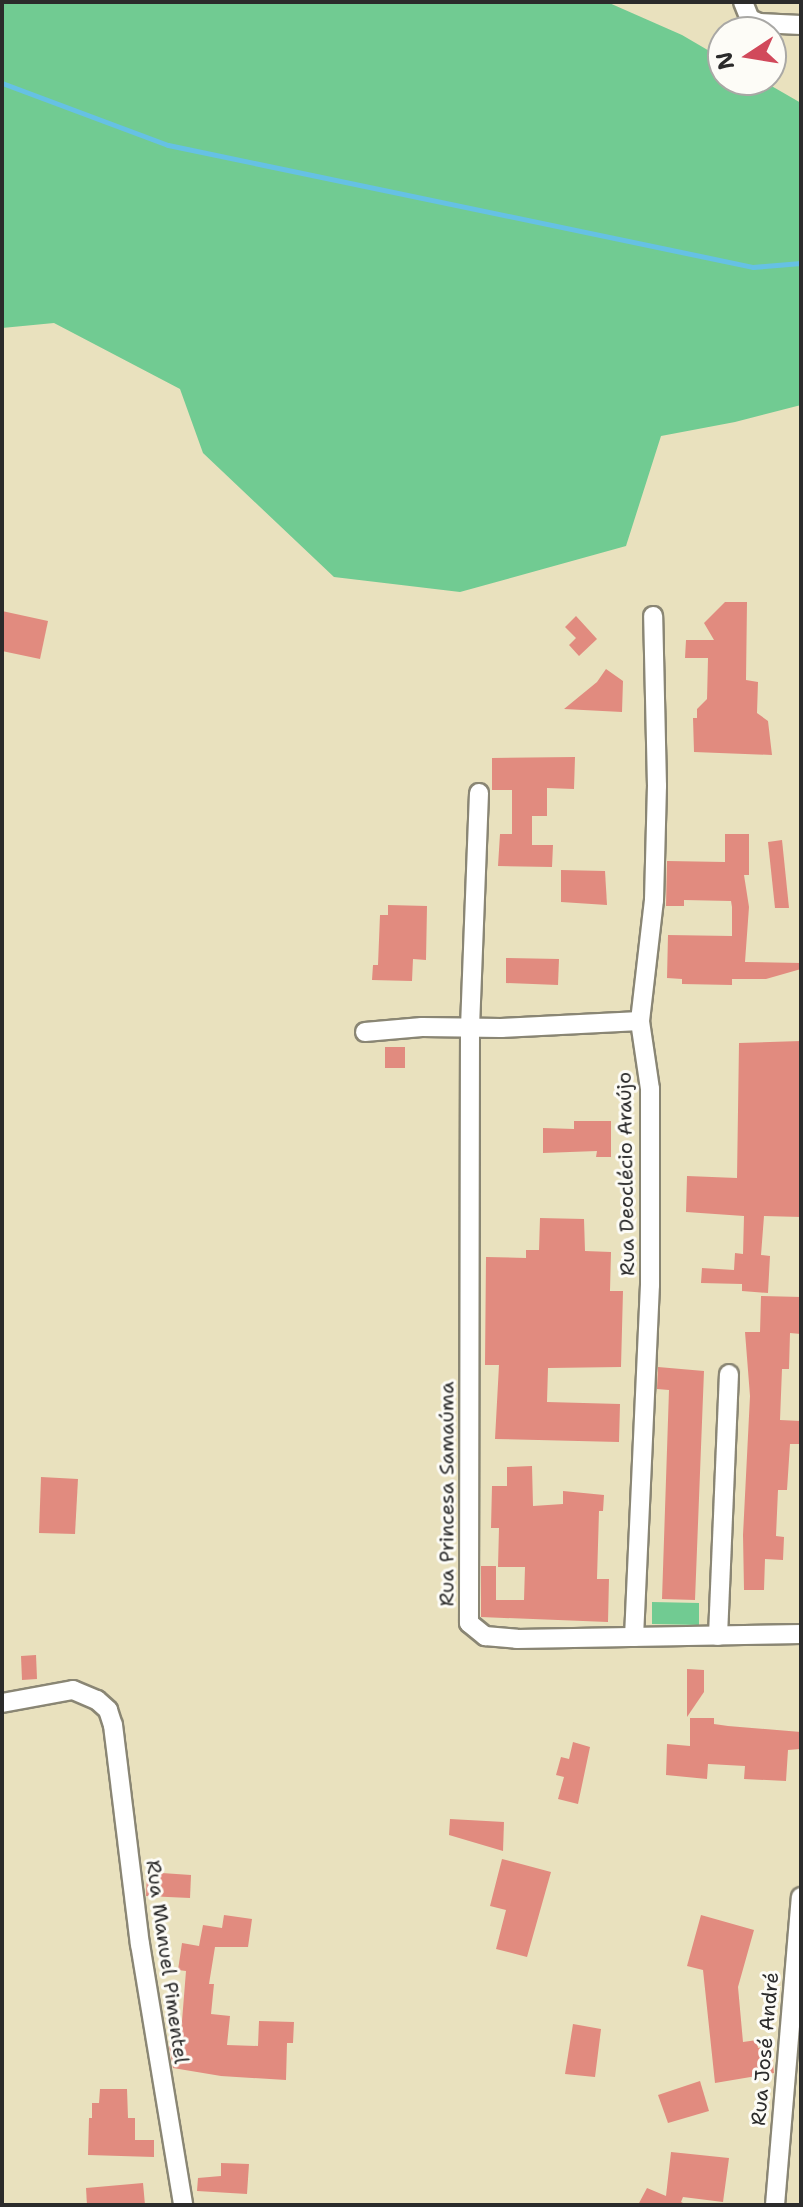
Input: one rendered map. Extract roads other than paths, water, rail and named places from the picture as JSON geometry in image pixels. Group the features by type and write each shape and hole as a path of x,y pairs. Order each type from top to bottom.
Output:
{"street":[{"path":"743,2 750,19 759,23 801,25"},
{"name":"Rua Deoclécio Araújo","path":"634,1637 650,1285 650,1089 640,1021 654,900 657,786 653,616"},
{"path":"470,1027 479,793"},
{"path":"365,1032 640,1021"},
{"name":"Rua Princesa Samaúma","path":"470,1027 469,1623 474,1631 497,1638 801,1634"},
{"path":"718,1636 729,1374"},
{"name":"Rua Manuel Pimentel","path":"2,1703 73,1690 97,1700 108,1710 113,1725 140,1944 183,2205"},
{"name":"Rua José André","path":"775,2205 801,1897"}],"waterway":[{"path":"2,83 168,145 753,267 801,263"}]}
